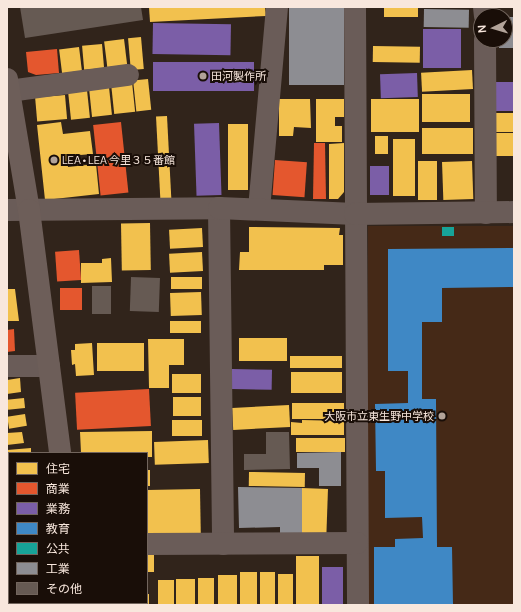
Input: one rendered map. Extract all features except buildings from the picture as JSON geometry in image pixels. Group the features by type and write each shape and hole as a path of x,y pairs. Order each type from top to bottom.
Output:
{"street":[{"path":"259,209 277,7"},
{"path":"355,7 358,605"},
{"path":"485,48 486,213"},
{"path":"60,452 29,210 8,86 128,75"},
{"path":"219,208 223,544"},
{"path":"7,210 219,208 356,214 514,212"},
{"path":"7,366 49,366"},
{"path":"148,544 358,543"}],"shaded area":[{"name":"大阪市立東生野中学校","path":"368,226 514,226 514,605 368,605"}],"place":[{"name":"田河製作所","path":"203,76"},
{"name":"LEA•LEA 今里３５番館","path":"54,160"},
{"name":"大阪市立東生野中学校","path":"442,416"}]}
